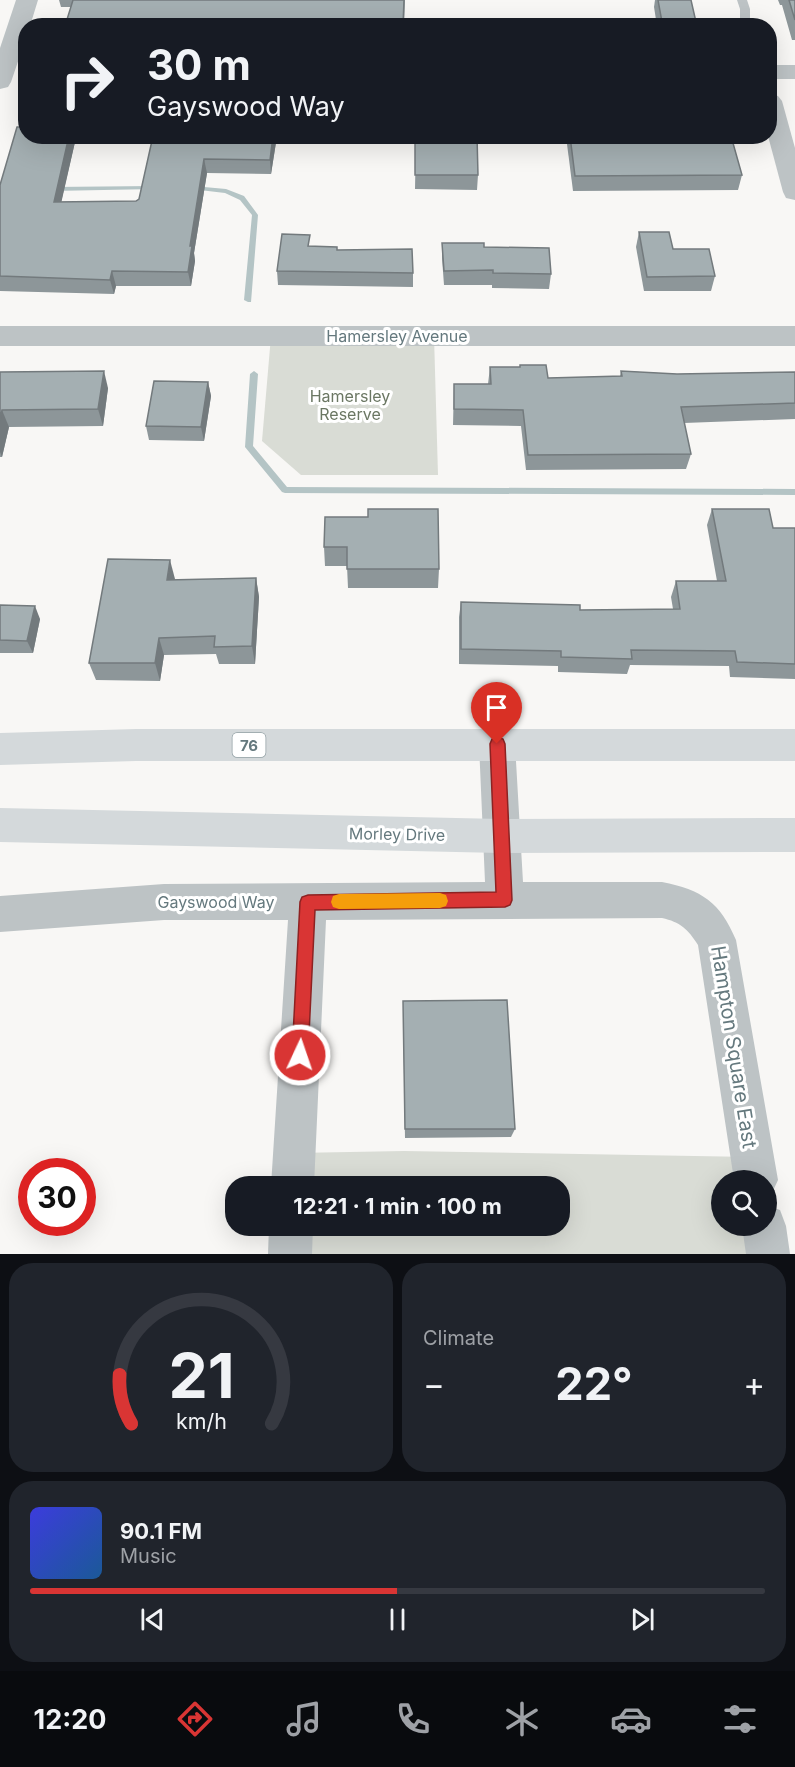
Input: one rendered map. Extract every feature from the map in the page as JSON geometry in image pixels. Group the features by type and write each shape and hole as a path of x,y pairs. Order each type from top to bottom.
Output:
{"main road":[{"name":"76","path":"0,749 148,745 795,745"},
{"name":"Morley Drive","path":"0,825 501,836 795,836"}],"street":[{"path":"21,18 27,0"},
{"path":"18,27 1,79 18,76"},
{"path":"777,72 795,72"},
{"path":"777,126 795,192"},
{"name":"Hamersley Avenue","path":"0,336 795,336"},
{"path":"497,744 505,900"},
{"name":"Gayswood Way","path":"0,915 164,902 662,900 686,905 704,917"},
{"path":"294,1176 308,902"},
{"name":"Hampton Square East","path":"704,917 719,948 754,1170"},
{"path":"290,1254 291,1236"},
{"path":"765,1236 768,1254"}],"lane":[{"path":"742,0 745,18"}],"green space":[{"name":"Hamersley Reserve","path":"271,336 434,336 438,475 301,475 262,441"},
{"path":"404,1151 752,1157 754,1170 711,1170 711,1236 765,1236 768,1254 290,1254 291,1236 570,1236 570,1176 294,1176 295,1153"}],"building":[{"path":"73,0 404,0 403,18 67,18"},
{"path":"658,0 691,0 695,18 661,18"},
{"path":"789,0 795,0 795,20"},
{"path":"17,127 18,144 67,144 54,202 136,201 139,199 151,144 272,144 270,160 204,159 188,272 112,271 110,280 0,276 0,185"},
{"path":"415,144 477,144 478,175 415,175"},
{"path":"571,144 733,144 742,175 575,176"},
{"path":"639,232 669,232 673,249 709,249 715,276 647,277"},
{"path":"282,234 310,235 308,246 337,247 337,250 412,249 413,273 277,271"},
{"path":"442,243 484,243 484,247 549,248 551,274 493,273 493,270 444,271"},
{"path":"520,365 546,365 548,378 622,376 621,371 677,374 795,372 795,403 681,407 691,454 528,455 523,410 454,409 454,384 491,384 490,367 520,367"},
{"path":"104,371 98,409 2,410 0,420 0,372"},
{"path":"154,381 208,382 201,427 146,426"},
{"path":"368,509 438,509 439,569 347,569 347,547 324,547 325,517 368,517"},
{"path":"712,509 769,509 773,528 795,528 795,664 737,662 735,651 631,650 632,659 561,657 561,651 461,649 461,602 580,605 580,610 680,609 676,581 726,581"},
{"path":"108,559 170,560 167,580 256,578 252,646 214,647 215,636 159,638 155,663 89,663"},
{"path":"0,605 35,606 27,641 0,640"},
{"path":"507,1000 515,1129 405,1129 403,1001"}],"waterway":[{"path":"52,189 153,188"},
{"path":"193,188 226,191 242,198 255,215 248,300"},
{"path":"254,374 249,447 285,490 795,492"}],"slow traffic":[{"path":"339,902 440,901"}],"route":[{"path":"300,1055 308,902 505,900 497,744"}]}
